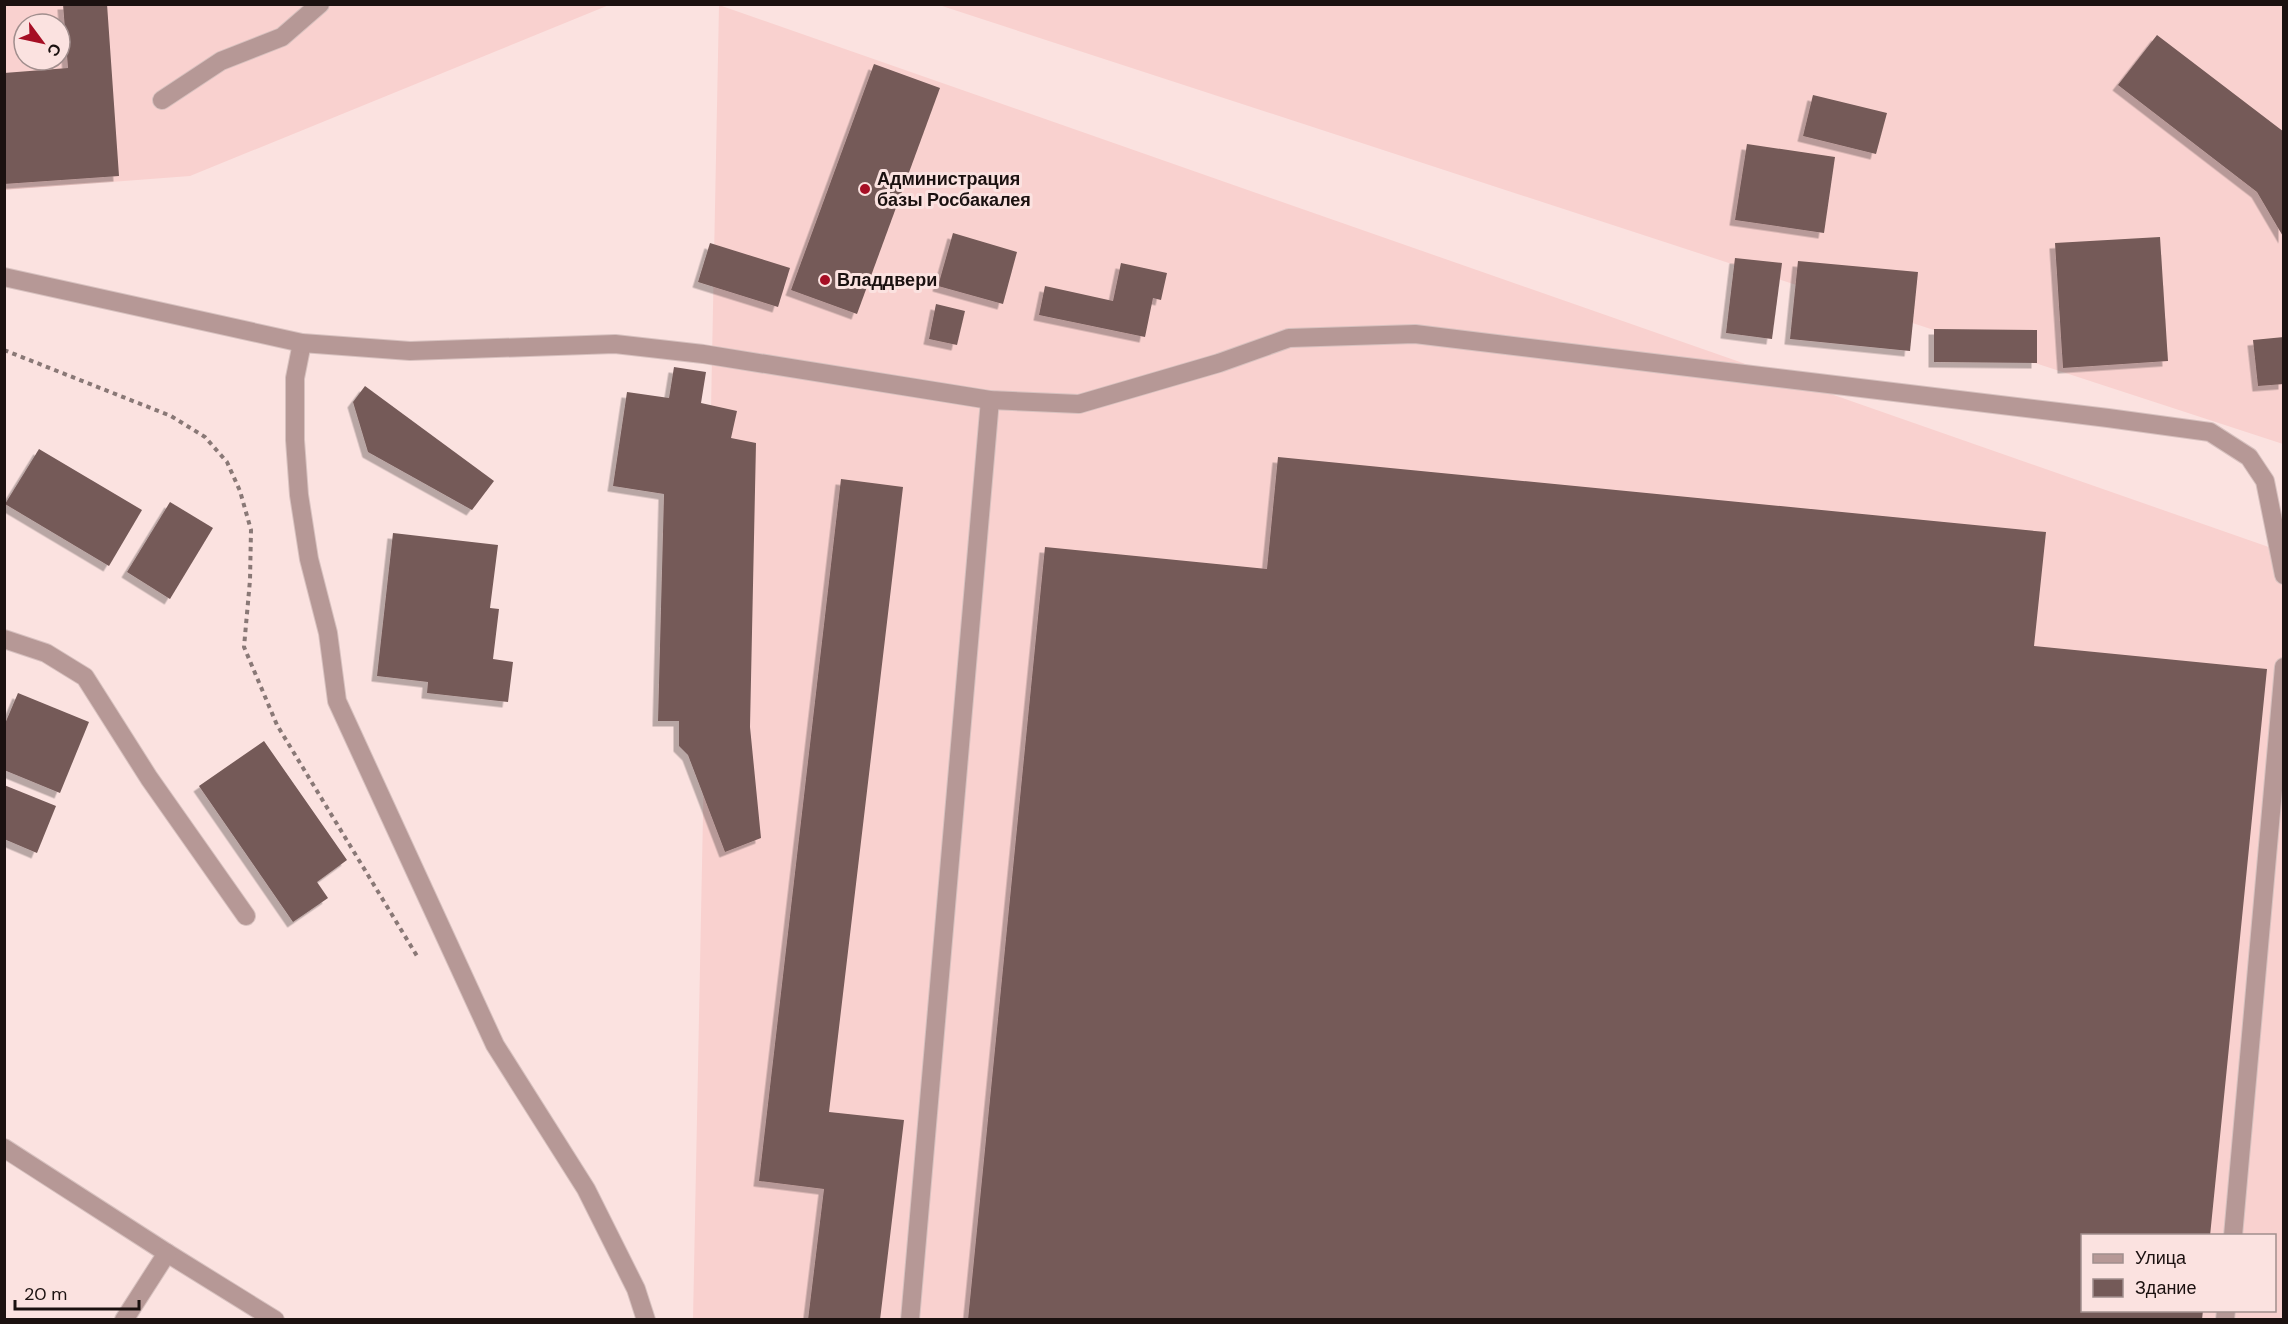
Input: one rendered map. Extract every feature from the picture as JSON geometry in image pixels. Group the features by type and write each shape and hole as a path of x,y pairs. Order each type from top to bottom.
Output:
{"street":[{"path":"162,100 221,61 282,37 320,4"},
{"path":"6,282 302,343 410,351 615,344 703,354 990,400 1079,404 1219,363 1289,338 1414,334 2119,419 2210,432 2249,457 2265,481 2283,575"},
{"path":"302,343 295,378 295,440 299,495 309,559 328,633 337,701 495,1045 586,1189 636,1289 646,1320"},
{"path":"910,1320 990,400"},
{"path":"4,639 46,653 85,677 149,778 246,916"},
{"path":"2233,1234 2283,667"},
{"path":"4,1148 275,1320"},
{"path":"123,1320 167,1253"}],"path":[{"path":"4,350 171,416 205,436 227,462 240,491 251,530 250,580 244,647 277,725 423,966"}],"shaded area":[{"path":"5,5 609,5 190,176 5,190"},
{"path":"719,5 2283,552 2283,1319 693,1320"},
{"path":"939,5 2283,5 2283,444"}],"building":[{"path":"63,4 107,4 119,176 4,184 4,73 72,72 72,12 64,12"},
{"path":"2157,35 2284,132 2284,238 2257,192 2118,85"},
{"name":"Администрация базы Росбакалея","path":"874,64 940,88 857,314 791,290"},
{"path":"1813,95 1887,113 1876,154 1803,136"},
{"path":"1747,144 1835,157 1824,233 1735,220"},
{"path":"953,233 1017,252 1003,304 938,286"},
{"path":"2160,237 2168,361 2063,368 2055,243"},
{"path":"710,243 790,268 778,307 698,282"},
{"path":"1735,258 1782,263 1772,339 1726,333"},
{"path":"1798,261 1918,272 1910,351 1790,339"},
{"path":"1121,263 1167,273 1161,300 1153,298 1145,337 1039,315 1045,286 1113,301"},
{"path":"936,304 965,311 957,345 929,339"},
{"path":"1934,329 2037,330 2037,363 1934,362"},
{"path":"2284,337 2284,384 2258,386 2253,340"},
{"path":"674,367 706,372 701,403 737,411 731,438 756,443 750,727 761,838 725,852 688,755 679,746 679,721 658,721 664,494 613,486 627,392 669,398"},
{"path":"365,386 494,481 472,510 368,452 353,402"},
{"path":"39,449 142,510 109,566 5,504"},
{"path":"1278,457 2046,532 2034,646 2267,669 2210,1234 2081,1234 2081,1312 2203,1312 2202,1320 968,1320 1045,547 1267,569"},
{"path":"841,479 903,487 829,1112 904,1120 880,1320 808,1320 824,1189 759,1181"},
{"path":"170,502 213,528 170,599 127,572"},
{"path":"393,533 498,545 490,608 499,609 493,659 513,662 508,702 427,693 428,682 377,676"},
{"path":"18,693 89,722 60,793 4,770 4,726"},
{"path":"264,741 347,860 317,882 328,898 293,922 199,786"},
{"path":"4,785 56,806 37,853 4,839"}],"place":[{"name":"Администрация базы Росбакалея","path":"865,189"},
{"name":"Владдвери","path":"825,280"}]}
